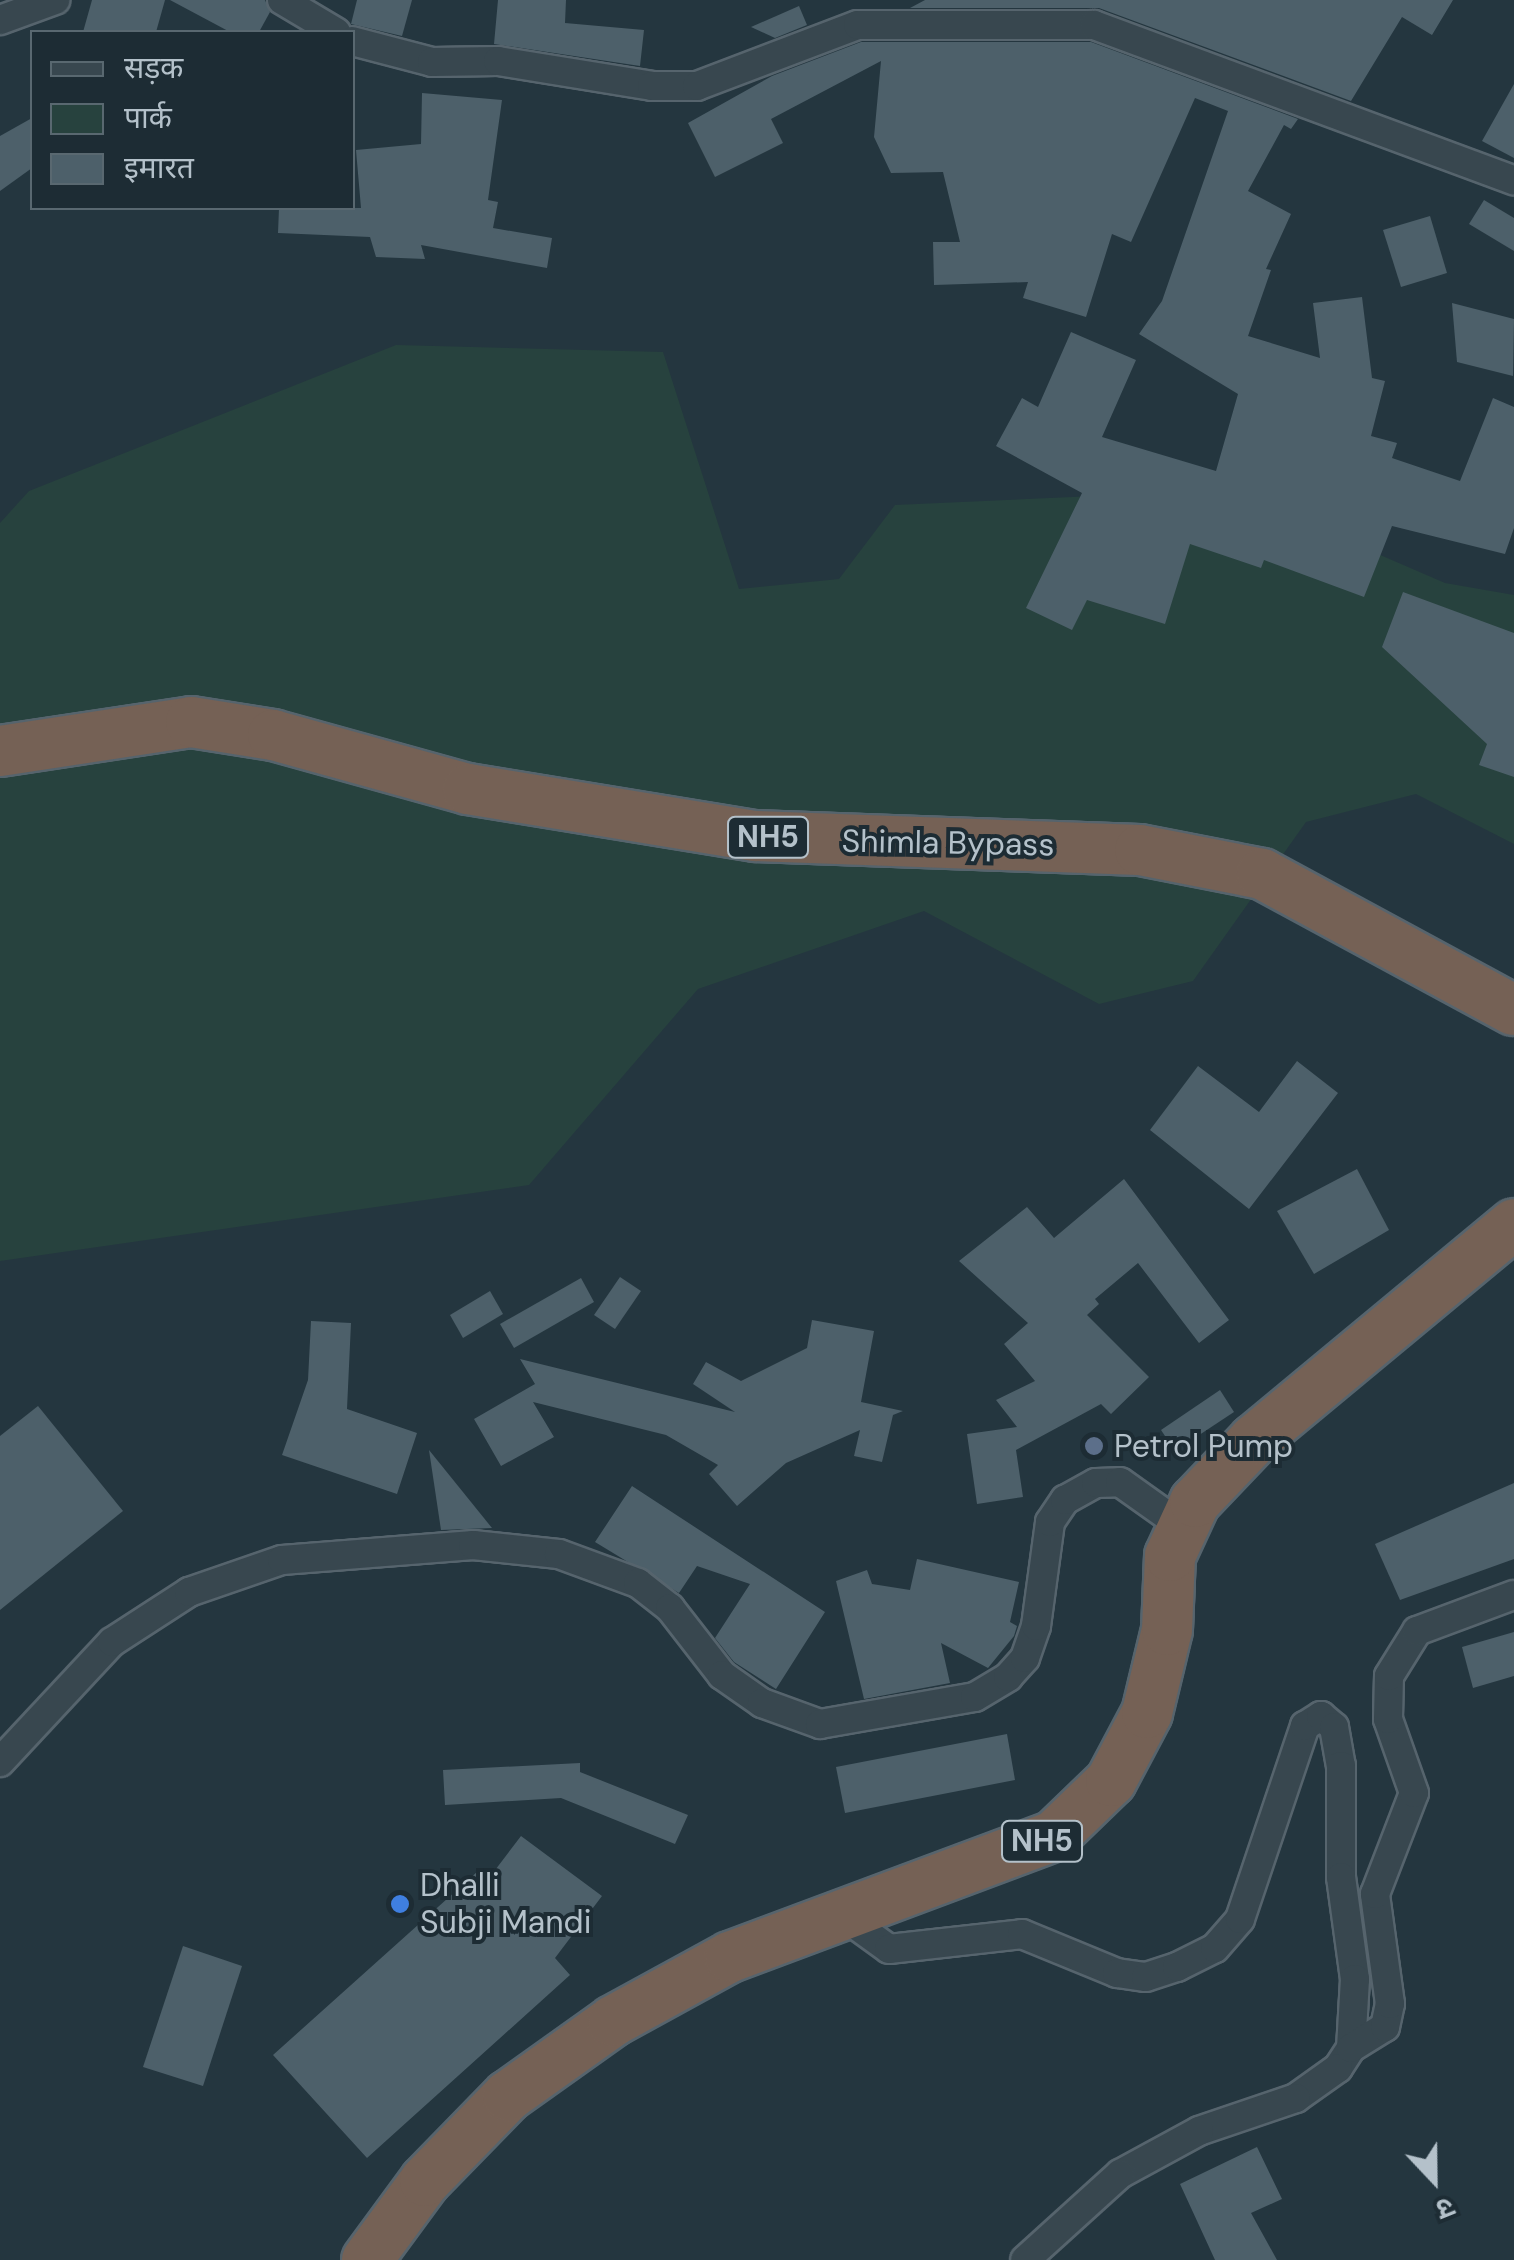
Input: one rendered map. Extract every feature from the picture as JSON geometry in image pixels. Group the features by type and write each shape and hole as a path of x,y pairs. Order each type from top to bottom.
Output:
{"highway":[{"name":"Shimla Bypass","path":"0,751 191,722 272,734 468,788 754,836 1140,850 1262,874 1514,1010"},
{"name":"NH5","path":"367,2260 426,2180 508,2096 613,2021 730,1957 1054,1836 1111,1781 1147,1713 1166,1630 1170,1556 1195,1502 1254,1440 1514,1224"}],"street":[{"path":"0,20 55,0"},
{"path":"282,0 333,30"},
{"path":"355,42 432,62 498,61 652,86 696,86 858,25 1094,25 1514,180"},
{"path":"0,1762 112,1642 189,1592 282,1560 473,1544 558,1554 638,1583 670,1608 722,1675 762,1703 820,1724 975,1696 1008,1677 1025,1658 1036,1626 1050,1522 1066,1500 1096,1483 1120,1482 1140,1490 1183,1527"},
{"path":"1351,2048 1385,2028 1390,2004 1375,1894 1414,1793 1388,1719 1389,1676 1417,1631 1514,1595"},
{"path":"842,1914 889,1949 1022,1934 1116,1973 1146,1977 1178,1967 1216,1948 1240,1920 1304,1726 1320,1716 1338,1738 1338,1838 1357,2013 1351,2048 1338,2068 1296,2098 1181,2138 1120,2174 1025,2260"}],"green space":[{"path":"396,345 663,352 739,589 839,579 895,505 1230,490 1445,583 1514,595 1514,844 1416,794 1306,822 1193,981 1099,1004 924,911 698,989 529,1185 0,1261 0,523 29,491"}],"building":[{"path":"92,0 165,0 157,30 84,30"},
{"path":"170,0 265,0 270,12 260,30 226,30"},
{"path":"357,0 412,0 402,36 351,24"},
{"path":"498,0 566,0 565,23 644,30 640,66 494,44"},
{"path":"925,0 1453,0 1432,35 1402,17 1351,101 1099,8 910,8"},
{"path":"799,6 807,25 775,38 751,27"},
{"path":"861,42 1091,42 1298,119 1291,129 1284,125 1248,191 1291,214 1266,269 1271,270 1248,336 1320,358 1313,303 1362,297 1372,378 1385,381 1371,436 1397,443 1392,458 1460,481 1493,398 1514,407 1514,528 1505,554 1392,526 1364,597 1264,560 1261,568 1190,544 1165,624 1087,600 1072,630 1026,608 1082,493 996,446 1022,398 1038,407 1071,332 1136,360 1102,437 1216,471 1238,394 1139,334 1162,301 1228,111 1195,98 1131,242 1112,234 1086,317 1023,298 1028,282 934,285 933,242 960,242 943,172 891,173 874,137 881,61 771,119 783,143 715,177 688,123 772,76"},
{"path":"1514,84 1514,158 1482,141"},
{"path":"422,93 502,100 488,200 498,202 493,228 552,238 547,268 421,245 425,259 376,257 370,237 278,233 279,210 361,208 356,150 421,144"},
{"path":"30,119 30,169 0,191 0,136"},
{"path":"1484,200 1514,218 1514,251 1469,224"},
{"path":"1430,216 1447,273 1401,287 1383,230"},
{"path":"1452,303 1514,319 1513,376 1457,362"},
{"path":"1403,592 1514,633 1514,777 1479,765 1487,744 1382,647"},
{"path":"1297,1061 1338,1093 1249,1209 1150,1130 1198,1066 1259,1112"},
{"path":"1357,1169 1389,1230 1314,1274 1277,1211"},
{"path":"1124,1179 1229,1320 1199,1343 1138,1263 1095,1299 1099,1304 1087,1315 1149,1377 1111,1414 1101,1404 1016,1450 1023,1497 977,1504 967,1434 1017,1427 996,1400 1035,1381 1004,1344 1028,1323 959,1261 1027,1207 1054,1238"},
{"path":"620,1277 641,1291 615,1329 594,1315"},
{"path":"581,1278 594,1302 514,1348 500,1324"},
{"path":"490,1291 503,1314 463,1338 450,1315"},
{"path":"812,1320 874,1331 861,1402 903,1411 893,1415 882,1462 854,1456 860,1430 786,1463 737,1506 709,1474 718,1465 666,1435 533,1402 554,1437 501,1466 474,1419 535,1384 520,1359 735,1412 693,1384 706,1362 741,1381 807,1348"},
{"path":"311,1321 351,1323 347,1409 417,1433 397,1494 282,1455 308,1380"},
{"path":"1220,1390 1234,1412 1175,1451 1161,1430"},
{"path":"38,1406 123,1511 0,1610 0,1436"},
{"path":"429,1450 492,1528 441,1530"},
{"path":"1514,1483 1514,1559 1400,1600 1375,1544"},
{"path":"632,1486 825,1612 776,1689 734,1662 715,1638 750,1584 697,1566 679,1593 595,1542"},
{"path":"917,1559 1019,1582 1010,1622 1017,1626 1014,1636 988,1668 941,1643 950,1683 864,1699 836,1581 867,1570 872,1584 910,1590"},
{"path":"1514,1632 1514,1676 1473,1688 1462,1647"},
{"path":"1007,1734 1015,1780 845,1813 836,1767"},
{"path":"580,1763 580,1772 688,1815 675,1844 561,1798 445,1805 443,1770"},
{"path":"521,1836 602,1896 555,1958 570,1975 367,2158 273,2055 477,1872 486,1882"},
{"path":"183,1946 242,1966 203,2086 143,2067"},
{"path":"1257,2147 1282,2199 1251,2213 1277,2260 1215,2260 1180,2184"}],"place":[{"name":"Petrol Pump","path":"1094,1446"},
{"name":"Dhalli Subji Mandi","path":"400,1904"}]}
